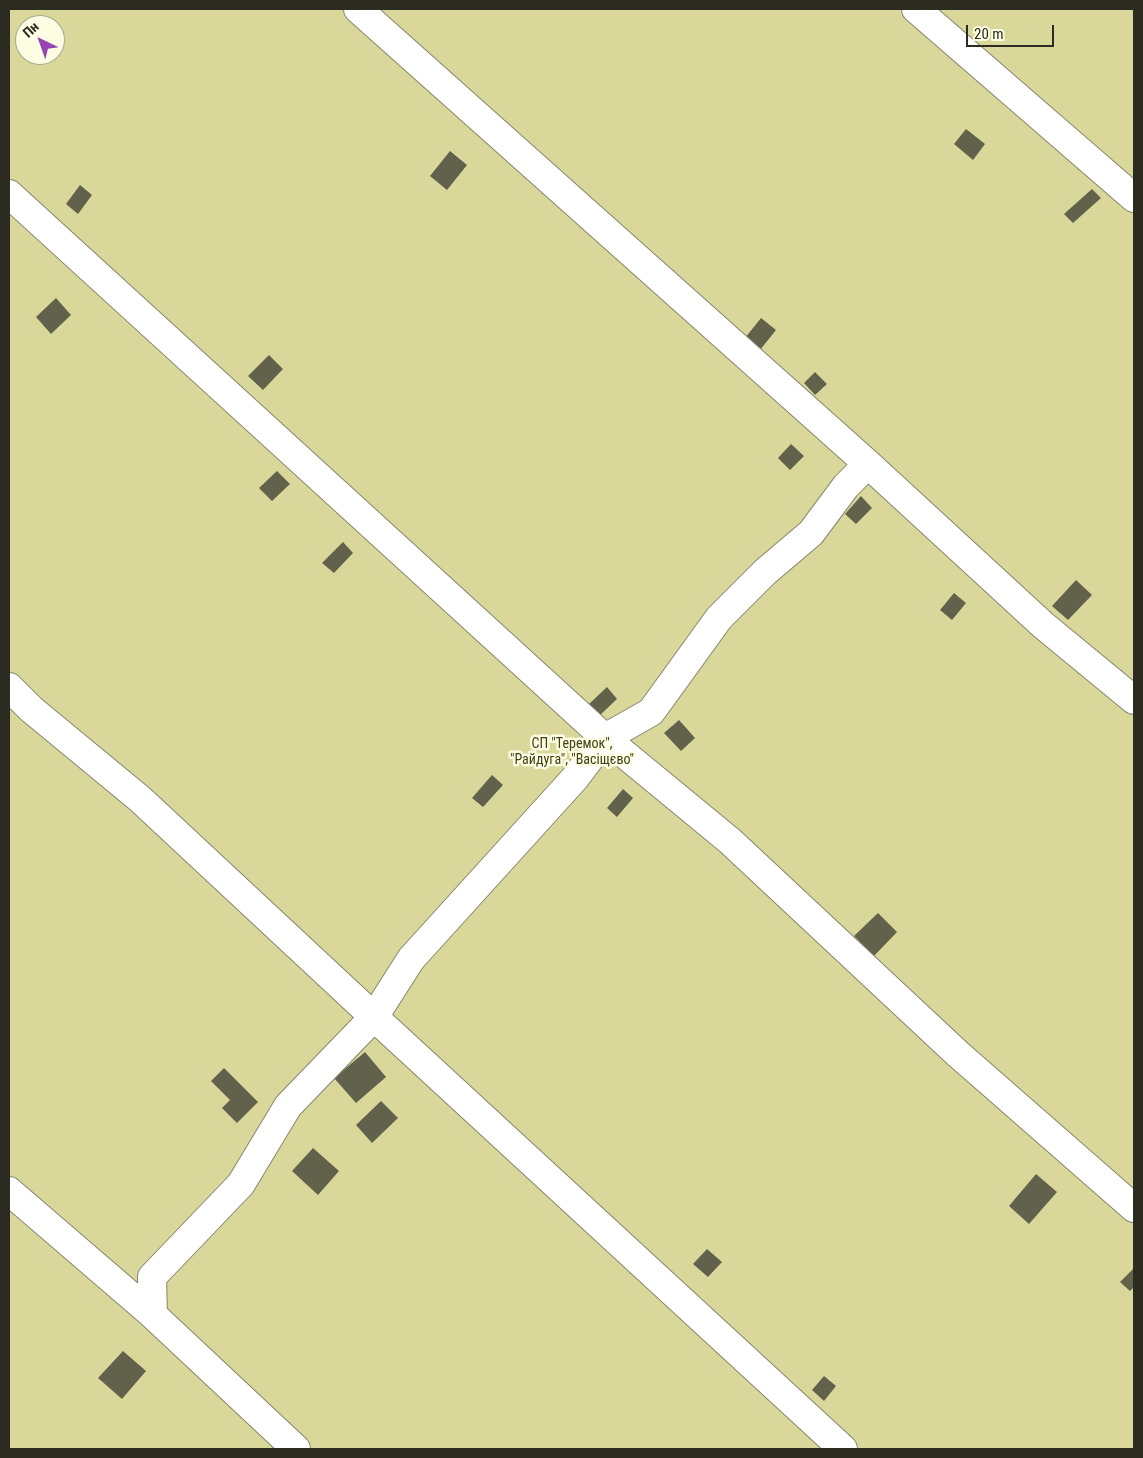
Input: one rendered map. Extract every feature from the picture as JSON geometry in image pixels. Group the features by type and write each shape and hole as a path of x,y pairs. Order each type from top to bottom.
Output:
{"lane":[{"path":"358,9 868,464 1043,625 1134,700"},
{"path":"916,9 1134,198"},
{"path":"9,194 605,738 730,841 958,1054 1134,1208"},
{"path":"153,1315 152,1276 241,1184 288,1106 374,1017 411,958 575,778 605,738 651,712 719,618 765,572 811,533 846,486 868,464"},
{"path":"9,687 31,709 140,799 843,1449"},
{"path":"9,1191 153,1315 296,1449"}],"green space":[{"name":"СП \"Теремок\", \"Райдуга\", \"Васіщєво\"","path":"9,9 1134,9 1134,1449 9,1449"}],"building":[{"path":"966,129 985,144 973,160 954,144"},
{"path":"450,151 467,165 447,190 430,176"},
{"path":"80,185 92,195 78,214 66,204"},
{"path":"1092,189 1101,198 1073,223 1064,214"},
{"path":"56,298 71,315 51,334 36,317"},
{"path":"761,318 776,330 760,350 745,338"},
{"path":"269,355 283,369 263,390 248,376"},
{"path":"815,372 827,384 815,395 804,383"},
{"path":"791,444 804,456 790,470 778,458"},
{"path":"277,471 290,484 272,501 259,488"},
{"path":"861,496 872,508 856,524 845,514"},
{"path":"343,542 353,553 334,573 322,563"},
{"path":"1076,580 1092,595 1068,620 1052,606"},
{"path":"954,593 966,603 952,620 940,610"},
{"path":"607,687 617,699 599,716 588,705"},
{"path":"679,720 695,738 681,751 664,733"},
{"path":"492,775 503,785 483,807 472,798"},
{"path":"623,789 633,798 617,817 607,808"},
{"path":"878,913 897,932 874,956 854,936"},
{"path":"365,1052 386,1077 356,1103 334,1078"},
{"path":"224,1068 258,1102 237,1123 222,1108 230,1100 211,1081"},
{"path":"381,1101 398,1118 372,1143 356,1125"},
{"path":"313,1148 339,1171 318,1195 292,1171"},
{"path":"1036,1174 1057,1192 1029,1224 1009,1206"},
{"path":"707,1249 722,1262 708,1277 693,1264"},
{"path":"1134,1268 1134,1287 1130,1291 1120,1282"},
{"path":"123,1351 146,1371 122,1399 98,1378"},
{"path":"824,1376 836,1386 824,1401 812,1390"}]}
